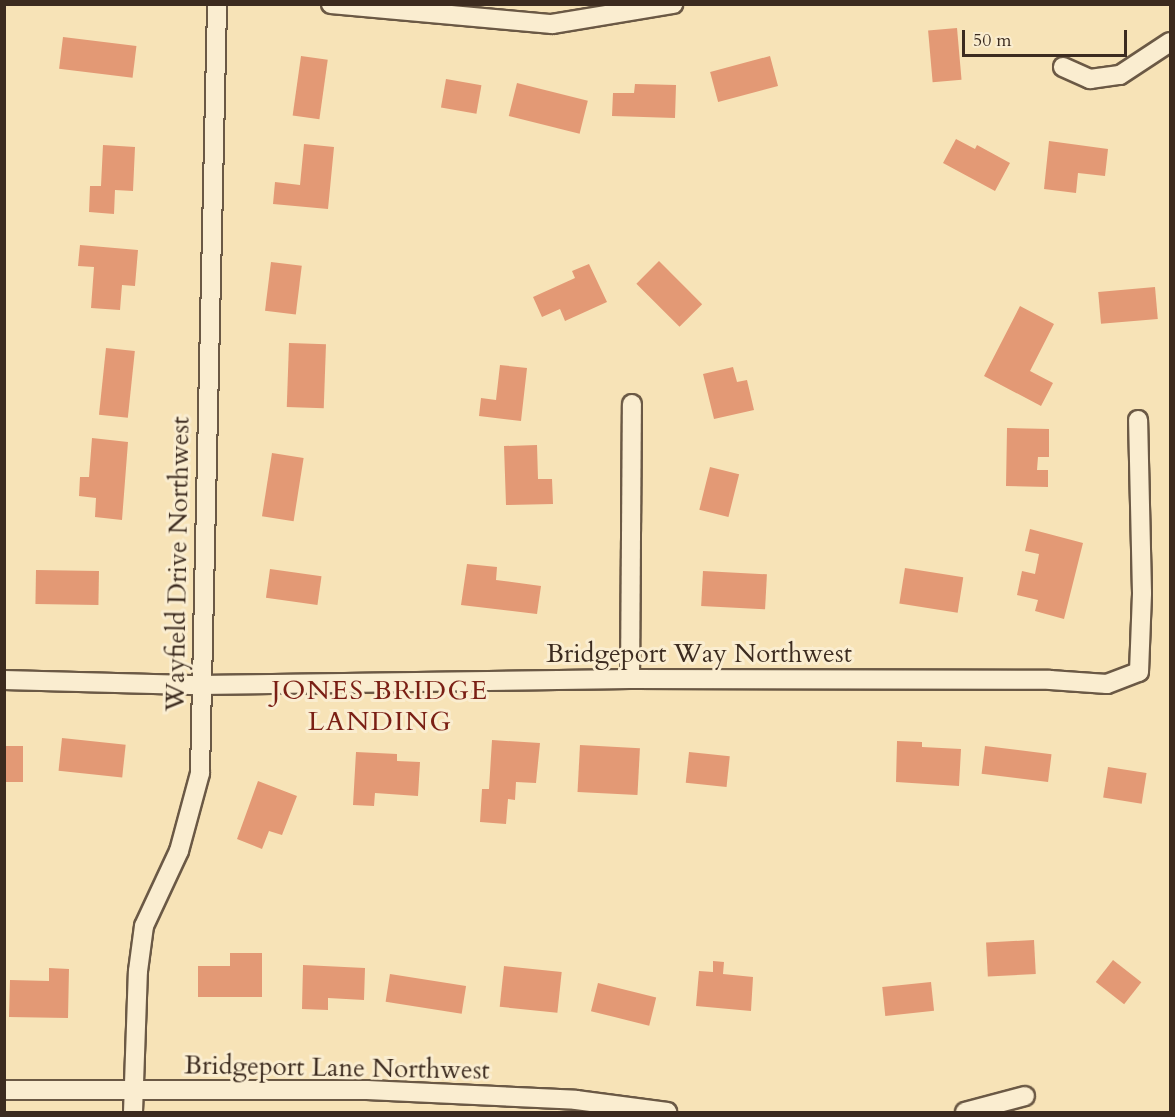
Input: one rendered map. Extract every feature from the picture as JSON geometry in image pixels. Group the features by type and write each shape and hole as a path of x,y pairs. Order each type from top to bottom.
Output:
{"street":[{"name":"Wayfield Drive Northwest","path":"133,1113 138,971 144,926 179,851 201,773 200,685 217,4"},
{"path":"331,4 552,24 674,4"},
{"path":"1063,67 1090,79 1120,75 1170,42"},
{"path":"630,679 632,404"},
{"name":"Bridgeport Way Northwest","path":"4,680 200,685 630,679 1050,680 1107,684 1139,672 1142,593 1138,420"},
{"name":"Bridgeport Lane Northwest","path":"4,1090 367,1090 576,1100 667,1113"},
{"path":"965,1113 1025,1096"}],"building":[{"path":"957,28 962,80 933,82 928,31"},
{"path":"63,37 136,46 133,78 59,69"},
{"path":"301,56 328,60 319,119 293,115"},
{"path":"770,56 778,86 718,102 710,72"},
{"path":"446,79 481,85 476,114 441,108"},
{"path":"517,83 588,101 580,134 509,116"},
{"path":"635,84 676,85 675,118 612,116 613,93 634,93"},
{"path":"956,139 975,149 977,145 1010,163 995,191 943,163"},
{"path":"1049,141 1108,149 1105,176 1078,173 1076,193 1044,189"},
{"path":"304,144 334,147 328,209 273,204 275,182 300,185"},
{"path":"103,145 135,147 133,191 115,190 114,214 89,212 90,186 101,186"},
{"path":"80,245 138,250 135,286 122,285 120,310 91,308 94,267 78,266"},
{"path":"659,261 702,304 680,327 636,284"},
{"path":"271,262 302,266 296,314 265,311"},
{"path":"589,264 607,302 565,321 560,309 542,317 533,297 575,278 572,271"},
{"path":"1155,287 1158,319 1101,324 1098,292"},
{"path":"1020,306 1054,324 1030,371 1053,383 1041,406 984,376"},
{"path":"289,343 326,344 324,408 287,407"},
{"path":"106,348 135,351 128,418 99,415"},
{"path":"500,365 527,368 521,421 479,416 481,398 496,400"},
{"path":"733,367 737,382 747,380 754,410 714,419 703,374"},
{"path":"1007,428 1049,429 1049,457 1038,457 1037,470 1048,470 1048,487 1006,486"},
{"path":"92,438 128,442 122,520 95,517 96,498 79,496 80,477 89,477"},
{"path":"537,445 538,479 552,479 553,504 506,505 504,446"},
{"path":"272,453 304,458 294,521 262,516"},
{"path":"710,467 739,474 728,517 699,510"},
{"path":"1030,529 1083,543 1064,619 1035,611 1038,600 1017,595 1022,571 1035,574 1039,554 1025,551"},
{"path":"467,564 497,567 496,580 541,586 537,614 461,605"},
{"path":"905,568 963,577 958,613 899,604"},
{"path":"270,569 321,576 317,605 266,598"},
{"path":"36,570 99,571 98,605 35,604"},
{"path":"703,571 767,574 765,609 701,606"},
{"path":"62,738 126,745 122,778 59,771"},
{"path":"492,740 540,743 536,783 516,782 515,800 508,799 506,824 480,822 482,789 489,789"},
{"path":"897,741 922,742 922,747 961,749 959,786 896,782"},
{"path":"580,745 640,748 637,795 578,792"},
{"path":"4,746 23,746 23,782 4,782"},
{"path":"985,746 1052,754 1048,782 982,774"},
{"path":"356,752 397,754 397,761 420,762 418,796 375,793 374,806 353,805"},
{"path":"689,752 730,756 727,787 686,783"},
{"path":"1108,767 1147,773 1142,804 1103,798"},
{"path":"258,781 297,796 282,835 269,831 262,849 237,839"},
{"path":"1034,940 1036,974 988,976 986,943"},
{"path":"230,953 262,953 262,997 198,997 198,966 230,966"},
{"path":"1113,960 1141,982 1124,1004 1096,982"},
{"path":"713,961 724,962 723,974 753,977 751,1011 696,1006 699,971 713,972"},
{"path":"303,965 365,968 364,1000 328,998 328,1010 302,1009"},
{"path":"504,966 562,972 557,1013 500,1007"},
{"path":"49,968 69,969 68,1018 9,1017 10,980 49,981"},
{"path":"390,974 466,986 462,1014 386,1002"},
{"path":"931,982 934,1011 885,1016 882,987"},
{"path":"598,983 656,998 649,1026 591,1011"}],"district":[{"name":"JONES BRIDGE LANDING","path":"380,706"}]}
